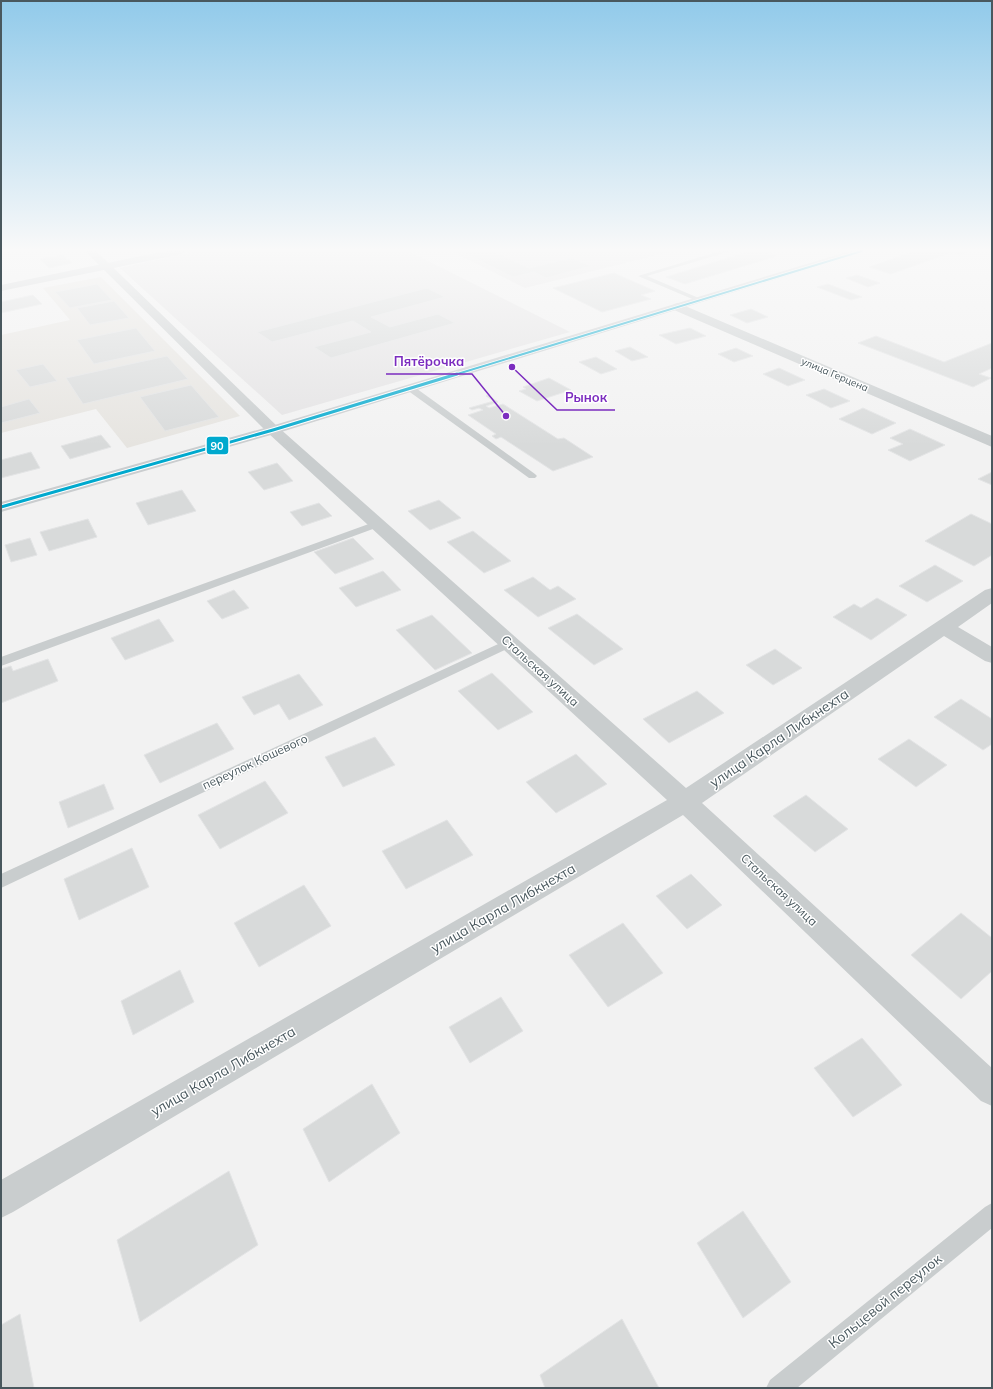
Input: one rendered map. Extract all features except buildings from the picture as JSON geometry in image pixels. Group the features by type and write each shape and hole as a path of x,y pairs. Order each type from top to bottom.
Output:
{"main road":[{"path":"1,507 273,430 649,316"}],"street":[{"name":"Стальская улица","path":"156,316 273,430 685,802 992,1090"},
{"name":"улица Герцена","path":"699,316 992,442"},
{"name":"улица Карла Либкнехта","path":"1,1200 685,802 992,594"},
{"path":"943,627 992,656"}],"lane":[{"path":"410,388 532,476"},
{"path":"1,662 377,524"},
{"name":"переулок Кошевого","path":"1,880 509,643"},
{"name":"Кольцевой переулок","path":"778,1388 992,1214"}],"shaded area":[{"path":"66,316 140,316 240,416 127,448 96,409 1,433 1,335 70,320"},
{"path":"173,316 538,316 570,332 282,415"}],"transit line":[{"name":"90","path":"1,507 273,430 649,316"}],"place":[{"name":"Рынок","path":"512,367"},
{"name":"Пятёрочка","path":"506,416"}]}
